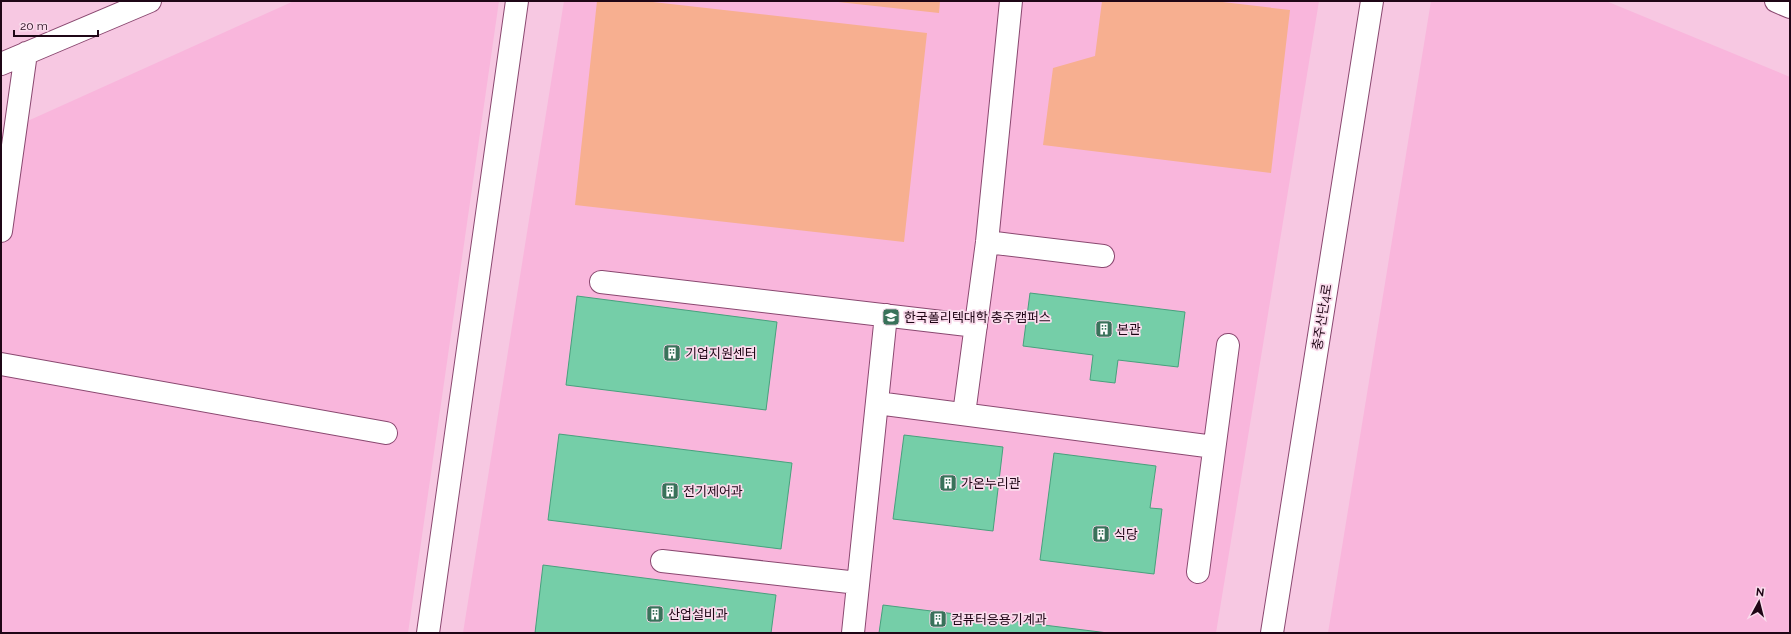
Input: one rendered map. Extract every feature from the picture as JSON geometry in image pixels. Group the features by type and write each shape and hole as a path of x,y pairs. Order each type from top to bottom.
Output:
{"street":[{"path":"1,64 150,1"},
{"path":"428,633 517,1"},
{"path":"964,414 987,242 1011,1"},
{"name":"충주산단4로","path":"1272,633 1372,1"},
{"path":"1776,1 1790,7"},
{"path":"1,230 26,53"},
{"path":"987,242 1103,256"},
{"path":"601,282 976,326"},
{"path":"853,633 886,315"},
{"path":"1198,572 1228,345"},
{"path":"1,364 386,433"},
{"path":"877,403 1214,447"},
{"path":"662,561 858,583"}],"shaded area":[{"path":"294,1 499,1 408,633 1,633 1,133"},
{"name":"한국폴리텍대학 충주캠퍼스","path":"564,1 1319,1 1216,633 463,633"},
{"path":"597,1 644,1 927,33 904,242 575,205"},
{"path":"829,1 940,1 939,13"},
{"path":"1102,1 1214,1 1290,10 1271,173 1043,145 1053,68 1095,56"},
{"path":"1431,1 1606,1 1790,77 1790,633 1328,633"}],"building":[{"name":"본관","path":"1030,293 1185,312 1178,367 1118,360 1115,383 1090,380 1093,355 1023,346"},
{"name":"기업지원센터","path":"577,296 777,322 766,410 566,385"},
{"name":"전기제어과","path":"559,434 792,463 781,549 548,520"},
{"name":"가온누리관","path":"904,435 1003,447 993,531 893,519"},
{"name":"식당","path":"1054,453 1156,466 1150,508 1162,509 1154,574 1040,560"},
{"name":"산업설비과","path":"543,565 776,595 771,633 535,633"},
{"name":"컴퓨터응용기계과","path":"883,605 1108,633 879,633"}],"place":[{"name":"한국폴리텍대학 충주캠퍼스","path":"891,317"},
{"name":"본관","path":"1104,329"},
{"name":"기업지원센터","path":"672,353"},
{"name":"가온누리관","path":"948,483"},
{"name":"전기제어과","path":"670,491"},
{"name":"식당","path":"1101,534"},
{"name":"산업설비과","path":"655,614"},
{"name":"컴퓨터응용기계과","path":"938,619"}]}
